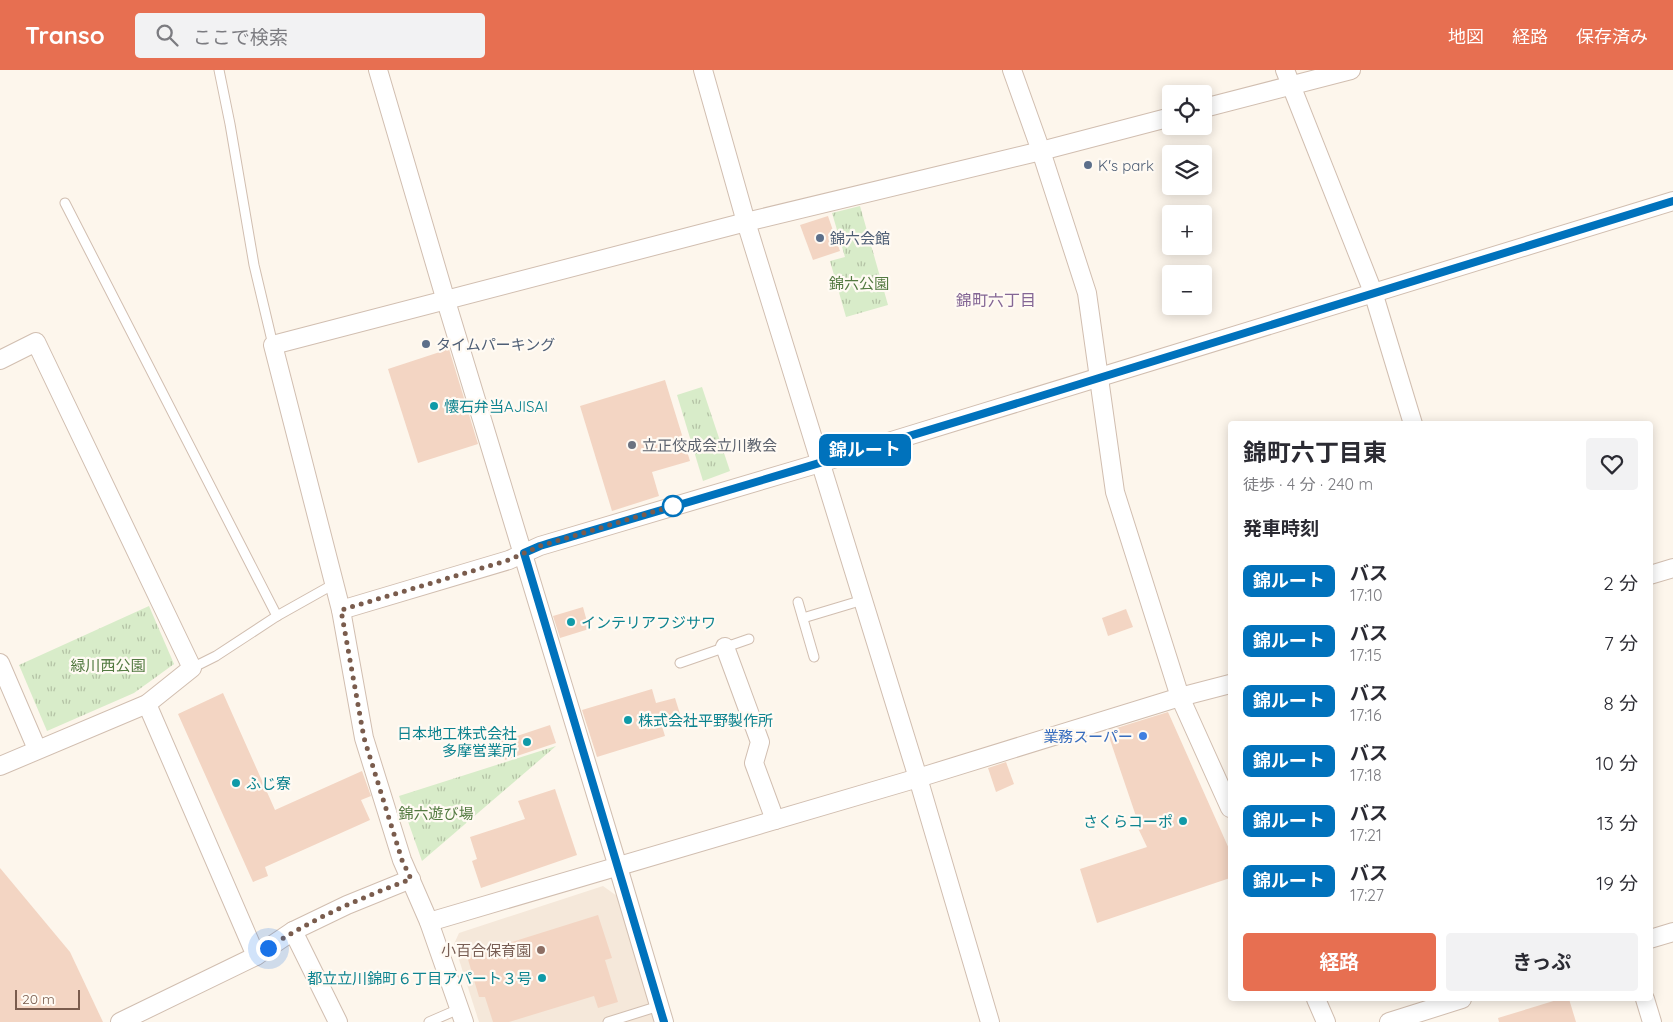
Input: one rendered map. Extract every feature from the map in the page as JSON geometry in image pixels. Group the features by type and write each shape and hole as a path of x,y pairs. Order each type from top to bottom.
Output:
{"street":[{"path":"378,70 661,1014"},
{"path":"703,70 746,222 918,778 990,1022"},
{"path":"1012,70 1041,151 1086,293 1115,492 1180,697 1228,804"},
{"path":"1212,105 1288,78 1351,70"},
{"path":"1288,78 1373,292 1412,421"},
{"path":"462,1015 429,922 402,860 364,738 341,610 273,345 746,222 1041,151 1162,119"},
{"path":"341,610 509,560 540,546 820,463 1673,201"},
{"path":"0,360 36,342 192,668 147,704 0,766"},
{"path":"1653,574 1673,568"},
{"path":"725,647 760,742 754,763 775,820"},
{"path":"0,663 37,749"},
{"path":"429,922 918,778 1180,697 1228,685"},
{"path":"147,704 256,956"},
{"path":"120,1022 256,956 293,931 347,904 411,879"},
{"path":"293,931 338,1022"},
{"path":"1653,938 1673,932"},
{"path":"1317,1001 1326,1022"},
{"path":"1389,1022 1456,1001"},
{"path":"1646,1001 1652,1022"}],"lane":[{"path":"219,70 254,265 273,345"},
{"path":"65,203 277,616"},
{"path":"192,668 216,656 277,616 334,584"},
{"path":"803,618 863,600"},
{"path":"798,602 814,657"},
{"path":"680,663 749,638"},
{"path":"608,1022 661,1014"},
{"path":"429,1022 462,1015"}],"shaded area":[{"path":"603,886 617,896 655,1022 479,1022 454,944 459,933"}],"green space":[{"name":"錦六公園","path":"860,206 888,305 846,317 830,261 845,257 832,213"},
{"path":"702,387 730,471 703,481 677,395"},
{"name":"緑川西公園","path":"149,606 174,664 134,693 47,731 19,665"},
{"name":"錦六遊び場","path":"556,746 422,861 399,796"}],"building":[{"name":"錦六会館","path":"828,216 840,251 813,260 800,225"},
{"name":"懐石弁当AJISAI","path":"449,349 478,444 418,463 388,369"},
{"path":"665,380 690,461 652,472 659,496 612,511 580,406"},
{"name":"インテリアフジサワ","path":"583,607 589,629 560,638 553,616"},
{"path":"1126,609 1133,627 1108,636 1102,618"},
{"name":"株式会社平野製作所","path":"652,689 656,703 675,698 681,717 661,723 665,736 597,757 582,710"},
{"name":"ふじ寮","path":"223,693 275,810 362,771 371,796 361,800 370,820 265,867 268,876 253,882 178,714"},
{"name":"さくらコーポ","path":"1168,712 1228,847 1228,879 1097,923 1080,869 1147,847 1137,826 1139,825 1107,731"},
{"name":"日本地工株式会社 多摩営業所","path":"550,725 556,743 505,760 499,742"},
{"path":"1006,762 1014,784 996,792 988,768"},
{"path":"555,789 577,855 481,888 472,861 477,859 470,837 525,819 518,801"},
{"path":"0,868 70,952 103,1022 0,1022"},
{"name":"都立立川錦町６丁目アパート３号","path":"598,915 612,958 605,960 618,1002 598,1008 594,996 509,1022 493,1022 485,997 479,997 467,956"},
{"path":"1553,1001 1570,1001 1576,1022 1499,1022 1498,1018"}],"bus line":[{"name":"錦ルート","path":"664,1022 524,553 540,546 858,452 1673,201"}],"place":[{"name":"K's park","path":"1088,165"},
{"name":"錦六会館","path":"820,238"},
{"name":"タイムパーキング","path":"426,344"},
{"name":"懐石弁当AJISAI","path":"434,406"},
{"name":"立正佼成会立川教会","path":"632,445"},
{"name":"インテリアフジサワ","path":"571,622"},
{"name":"株式会社平野製作所","path":"628,720"},
{"name":"業務スーパー","path":"1143,736"},
{"name":"日本地工株式会社 多摩営業所","path":"527,742"},
{"name":"ふじ寮","path":"236,783"},
{"name":"さくらコーポ","path":"1183,821"},
{"name":"小百合保育園","path":"541,950"},
{"name":"都立立川錦町６丁目アパート３号","path":"542,978"}],"district":[{"name":"錦町六丁目","path":"996,300"}],"route":[{"path":"268,948 293,931 347,904 411,879 402,860 364,738 341,610 509,560 540,546 673,506"}]}
